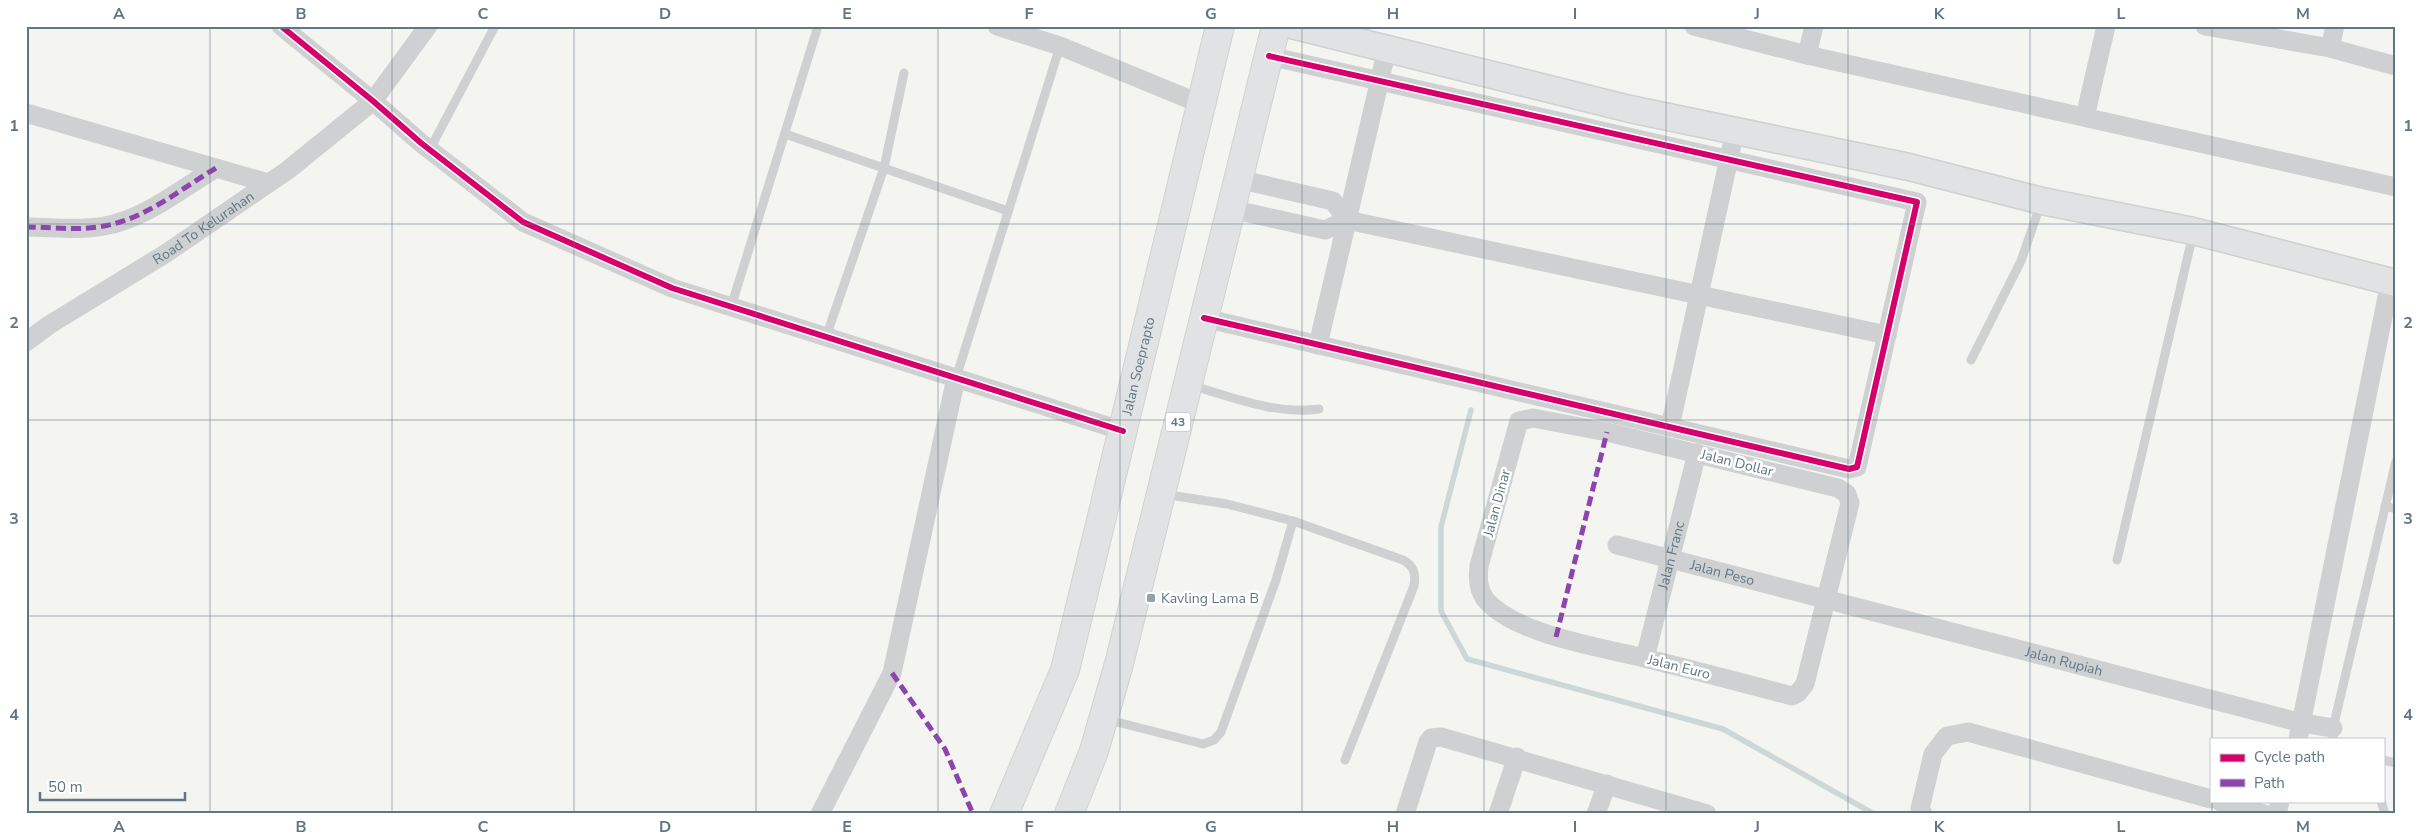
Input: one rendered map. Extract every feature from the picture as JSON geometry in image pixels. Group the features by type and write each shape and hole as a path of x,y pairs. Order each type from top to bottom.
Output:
{"highway":[{"name":"Jalan Soeprapto","path":"1004,814 1065,670 1220,26"},
{"name":"43","path":"1072,813 1094,751 1119,664 1276,26"}],"street":[{"path":"281,26 430,149 523,222 672,288 1123,431"},
{"name":"Road To Kelurahan","path":"26,342 49,325 165,254 268,184 373,101 428,26"},
{"path":"996,26 1060,46 1201,104"},
{"path":"1295,26 1630,109 1909,167 2042,201 2193,231 2393,283 2300,731"},
{"path":"1696,26 1807,55 2396,187"},
{"path":"1807,55 1814,26"},
{"path":"2085,117 2106,26"},
{"path":"2330,48 2335,26"},
{"path":"2209,27 2330,48 2396,66"},
{"path":"1318,345 1387,49"},
{"path":"1204,318 1849,469 1857,467 1917,202 1269,56"},
{"path":"26,113 268,184"},
{"path":"1670,427 1735,131"},
{"path":"26,227 101,227 119,223 134,218 216,168"},
{"path":"1238,179 1333,201 1347,220"},
{"path":"1231,209 1325,230 1347,220 1887,335"},
{"path":"820,814 892,674 956,378"},
{"name":"Jalan Dollar","path":"1519,421 1534,418 1607,432 1845,491 1850,503 1828,599"},
{"name":"Jalan Dinar","path":"1478,586 1480,566 1519,421"},
{"name":"Jalan Franc","path":"1645,658 1697,453"},
{"name":"Jalan Peso","path":"1617,545 1828,599"},
{"name":"Jalan Euro","path":"1478,586 1488,602 1507,617 1556,637 1792,696 1798,693 1805,684 1828,599"},
{"name":"Jalan Rupiah","path":"1828,599 2300,731 2333,734"},
{"path":"1923,814 1920,809 1933,754 1947,736 1968,732 2210,799"},
{"path":"1405,814 1431,738 1441,737 1707,814"},
{"path":"1498,814 1517,758"},
{"path":"1596,814 1608,784"},
{"path":"2222,802 2264,814"}],"lane":[{"path":"430,149 495,26"},
{"path":"731,307 818,26"},
{"path":"956,378 1060,46"},
{"path":"826,337 884,168 904,73"},
{"path":"785,134 1008,211"},
{"path":"1971,360 2021,261 2042,201"},
{"path":"2118,560 2193,231"},
{"path":"1188,384 1273,408 1289,411 1319,409"},
{"path":"2333,734 2396,461"},
{"path":"1161,494 1227,504 1293,521 1403,560 1412,566 1414,586 1345,760"},
{"path":"2385,506 2396,509"},
{"path":"1103,719 1203,744 1214,740 1221,732 1276,580 1293,521"},
{"path":"2384,760 2396,764"},
{"path":"2381,802 2385,814"}],"waterway":[{"path":"1471,410 1441,527 1441,611 1467,659 1723,729 1874,814"}],"marked path":[{"path":"26,227 85,228 119,222 148,210 216,168"},
{"path":"1556,637 1607,432"},
{"path":"892,673 945,749 973,814"}],"cycle path":[{"path":"281,26 421,143 523,222 672,288 1123,431"},
{"path":"1204,318 1849,469 1857,467 1917,202 1269,56"}],"place":[{"name":"Kavling Lama B","path":"1151,598"}]}
